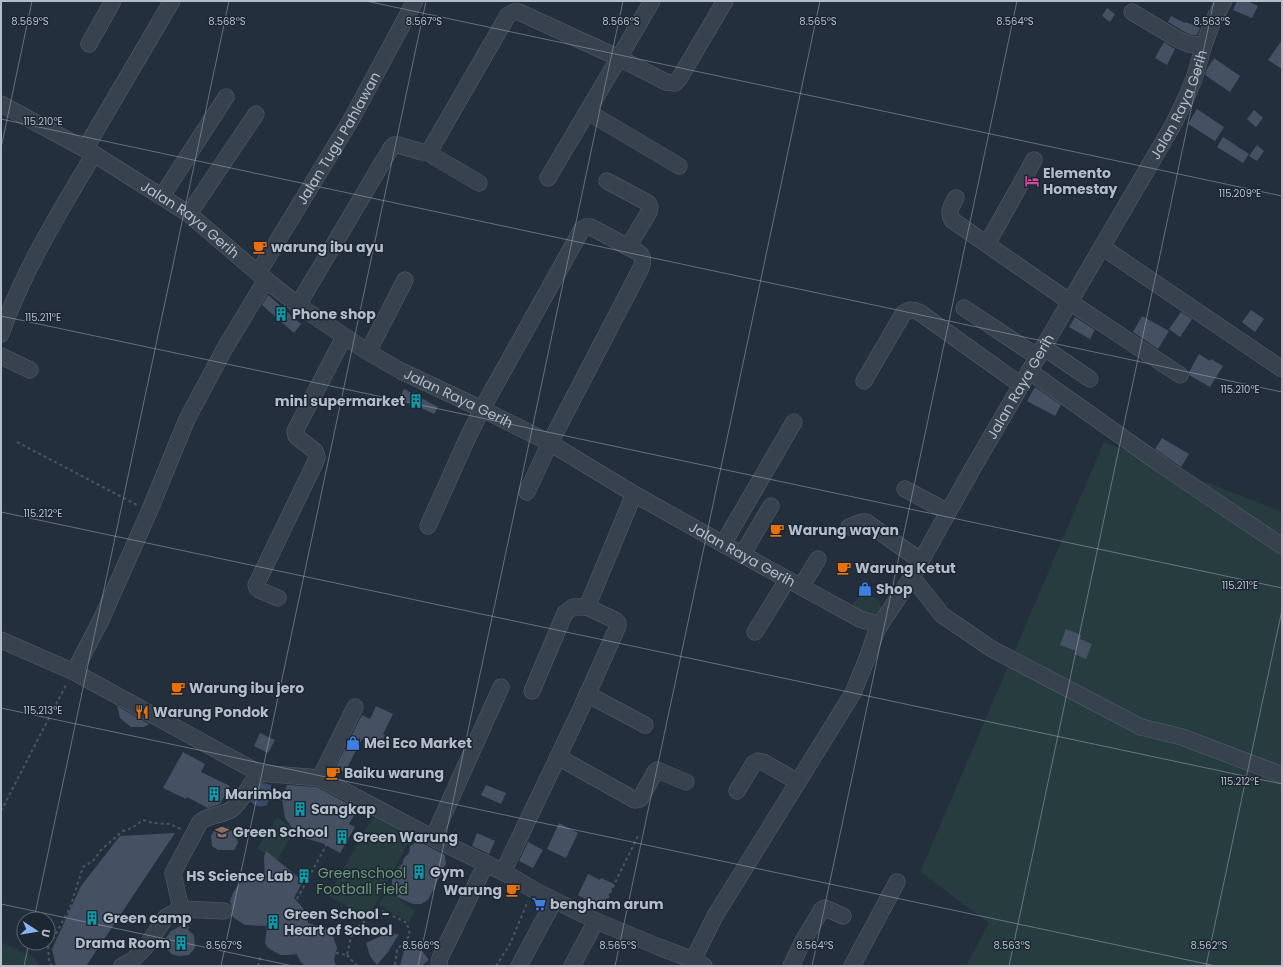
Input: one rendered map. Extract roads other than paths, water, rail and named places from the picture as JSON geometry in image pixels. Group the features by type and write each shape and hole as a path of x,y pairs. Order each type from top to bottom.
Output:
{"street":[{"path":"89,44 113,1"},
{"path":"1,334 8,315 90,151 172,1"},
{"name":"Jalan Tugu Pahlawan","path":"74,672 101,620 149,512 187,418 262,277 351,120 415,1"},
{"path":"548,178 652,1"},
{"path":"429,152 508,14 519,12 619,58 666,82 675,83 679,79 725,1"},
{"name":"Jalan Raya Gerih","path":"1,104 90,151 189,214 262,277 298,305 368,352 401,370 550,443 634,494 742,555 860,619 880,625 912,577 1029,371 1173,125 1196,76 1204,45 1212,23 1224,1"},
{"path":"1132,12 1179,40 1189,44 1204,45"},
{"path":"162,196 226,96"},
{"path":"588,112 679,166"},
{"path":"189,214 256,114"},
{"path":"298,305 394,145 422,152 429,152 479,183"},
{"path":"987,244 1034,160"},
{"path":"607,181 648,203 650,207 649,212 628,247"},
{"path":"956,198 949,212 952,220 1070,302 1180,375"},
{"path":"428,526 482,409 582,229 591,227 642,255 644,262 550,443 527,492"},
{"path":"1102,247 1282,369"},
{"path":"368,352 405,280"},
{"path":"964,308 1090,379"},
{"path":"864,381 903,314 907,310 911,310 919,312 1021,385"},
{"path":"278,598 259,590 256,585 317,457 315,451 296,436 295,430 344,337"},
{"path":"1,356 30,370"},
{"path":"1029,371 1163,466 1282,546"},
{"path":"723,544 794,422"},
{"path":"905,488 948,512"},
{"path":"587,607 634,494"},
{"path":"742,555 771,506"},
{"path":"849,527 862,522 869,524 921,561"},
{"path":"756,632 794,583 818,559"},
{"path":"912,577 942,616 992,649 1141,727 1182,737 1282,775"},
{"path":"503,872 579,713 618,628 618,623 615,620 587,607 573,607 565,613 532,690"},
{"path":"1,640 74,672 259,773 320,778 433,838 486,863 554,901 596,921 698,964 715,916 853,693 880,625"},
{"path":"433,838 501,687"},
{"path":"587,694 645,725"},
{"path":"320,778 355,708"},
{"path":"558,757 635,800 640,799 657,770 686,782"},
{"path":"737,791 754,763 758,761 798,782"},
{"path":"181,909 173,873 200,822 204,818 226,812 234,808 259,773"},
{"path":"439,964 440,958 486,863"},
{"path":"852,966 897,882"},
{"path":"518,966 554,901"},
{"path":"791,966 803,941 822,909 826,908 843,916"},
{"path":"122,966 133,960 147,945 166,917 181,909 224,911"},
{"path":"572,966 596,921"}],"water":[{"path":"264,783 271,785 271,792 267,805 256,806 249,799 258,786"}],"place":[{"name":"Elemento Homestay","path":"1032,181"},
{"name":"warung ibu ayu","path":"260,247"},
{"name":"Phone shop","path":"281,314"},
{"name":"mini supermarket","path":"416,401"},
{"name":"Warung wayan","path":"777,530"},
{"name":"Warung Ketut","path":"844,568"},
{"name":"Shop","path":"865,589"},
{"name":"Warung ibu jero","path":"178,688"},
{"name":"Warung Pondok","path":"142,712"},
{"name":"Mei Eco Market","path":"353,743"},
{"name":"Baiku warung","path":"333,773"},
{"name":"Marimba","path":"214,794"},
{"name":"Sangkap","path":"300,809"},
{"name":"Green School","path":"222,832"},
{"name":"Green Warung","path":"342,837"},
{"name":"Gym","path":"419,872"},
{"name":"HS Science Lab","path":"304,876"},
{"name":"Warung","path":"513,890"},
{"name":"bengham arum","path":"539,904"},
{"name":"Green camp","path":"92,918"},
{"name":"Green School - Heart of School","path":"273,922"},
{"name":"Drama Room","path":"181,943"}],"park label":[{"name":"Greenschool Football Field","path":"362,882"}]}
